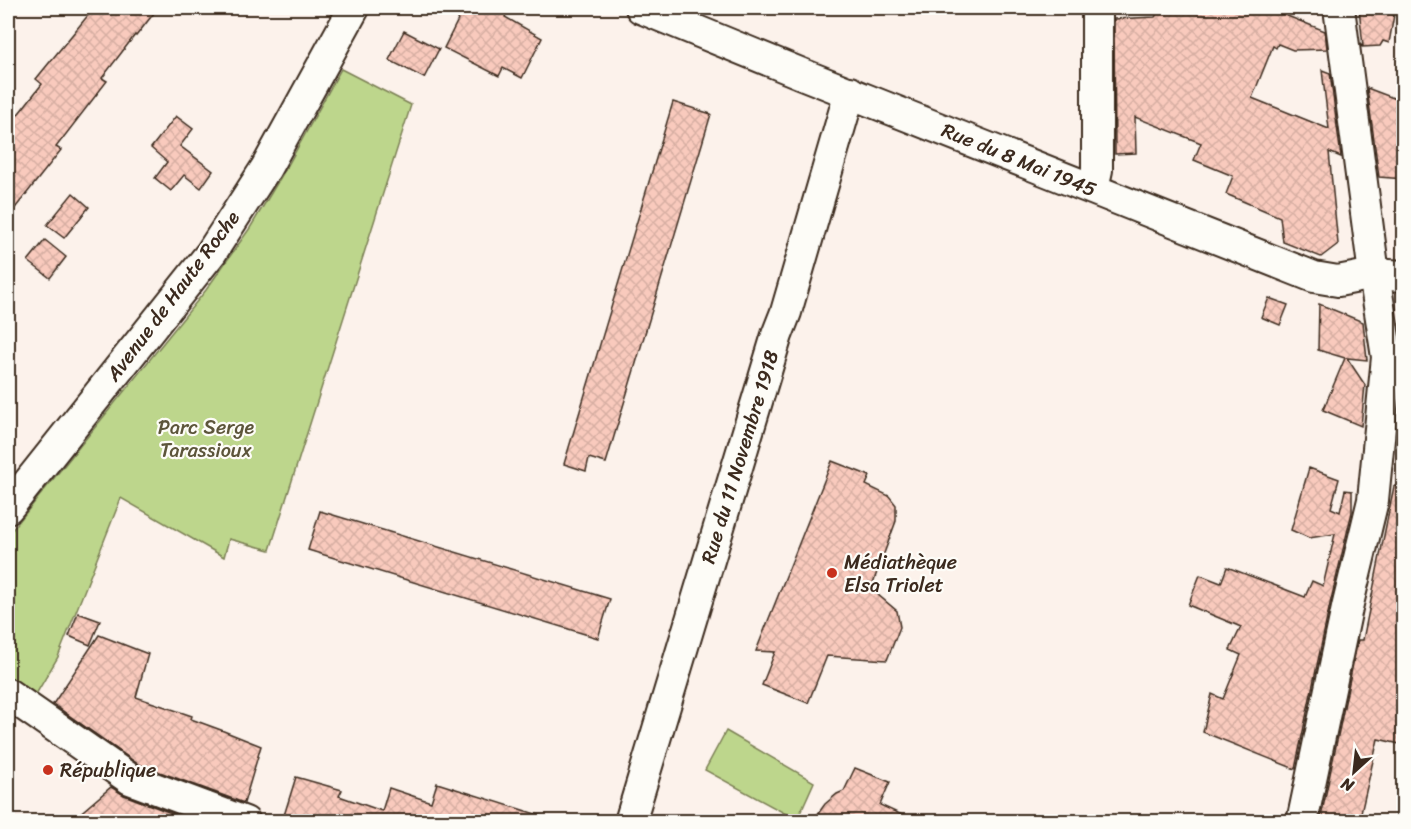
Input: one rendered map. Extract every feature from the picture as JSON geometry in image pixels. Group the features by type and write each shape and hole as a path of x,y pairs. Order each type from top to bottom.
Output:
{"street":[{"name":"Avenue de Haute Roche","path":"8,508 211,253 266,168 354,8"},
{"name":"Rue du 8 Mai 1945","path":"641,8 1314,277 1338,281 1374,274 1404,276"},
{"path":"1093,188 1097,170 1097,8"},
{"path":"1302,822 1347,608 1373,500 1387,357 1374,274 1340,8"},
{"name":"Rue du 11 Novembre 1918","path":"630,822 786,312 850,92"},
{"path":"8,694 130,779 245,822"}],"green space":[{"name":"Parc Serge Tarassioux","path":"341,69 411,105 270,550 229,539 224,557 121,498 58,657 35,696 8,679 8,535 206,290 250,228"},
{"path":"726,731 814,782 797,820 705,770"}],"building":[{"path":"94,8 158,8 102,78 107,81 56,147 61,150 8,217 8,127 42,84 36,79"},
{"path":"464,8 509,8 505,17 542,38 522,78 503,68 499,76 444,48"},
{"path":"1160,8 1288,8 1285,15 1325,31 1327,49 1293,50 1278,44 1276,48 1273,46 1252,98 1329,129 1322,70 1330,73 1341,157 1329,152 1338,244 1321,257 1283,242 1280,217 1226,194 1233,176 1194,160 1201,143 1135,117 1136,153 1115,154 1114,19 1155,17"},
{"path":"1359,8 1387,8 1387,13 1394,15 1389,43 1383,41 1380,46 1362,47"},
{"path":"404,31 439,49 424,78 389,60"},
{"path":"1367,88 1404,102 1404,179 1379,177"},
{"path":"673,102 711,114 606,463 589,458 586,471 564,464"},
{"path":"176,116 193,129 180,146 213,171 201,188 184,175 171,191 155,178 167,162 151,148"},
{"path":"73,193 89,207 64,238 47,225"},
{"path":"45,240 66,257 50,278 28,261"},
{"path":"1269,298 1288,305 1280,325 1261,317"},
{"path":"1319,304 1363,322 1367,360 1347,358 1365,385 1361,426 1323,410 1345,358 1318,350"},
{"name":"Médiathèque Elsa Triolet","path":"832,461 870,476 866,485 889,496 896,505 896,521 873,583 877,594 897,611 900,627 887,660 827,656 808,703 762,685 775,652 756,651"},
{"path":"1309,468 1339,479 1331,508 1340,512 1345,490 1352,491 1352,512 1295,769 1203,732 1212,694 1223,699 1241,655 1230,650 1241,627 1188,605 1200,575 1221,583 1227,567 1305,597 1312,581 1323,586 1335,534 1309,538 1291,530"},
{"path":"1394,486 1404,487 1404,745 1378,739 1359,822 1320,822 1358,640 1363,640"},
{"path":"320,511 610,599 598,638 308,550"},
{"path":"78,613 100,621 90,645 69,636"},
{"path":"99,635 148,654 136,697 192,716 191,719 261,746 244,803 138,764 53,704"},
{"path":"855,768 890,782 880,805 917,822 812,822 825,804 844,791"},
{"path":"296,777 342,790 339,796 382,811 389,788 431,802 437,783 545,817 544,822 282,822"},
{"path":"111,787 124,795 179,816 177,822 70,822"}],"place":[{"name":"Médiathèque Elsa Triolet","path":"832,573"},
{"name":"République","path":"48,770"}]}
